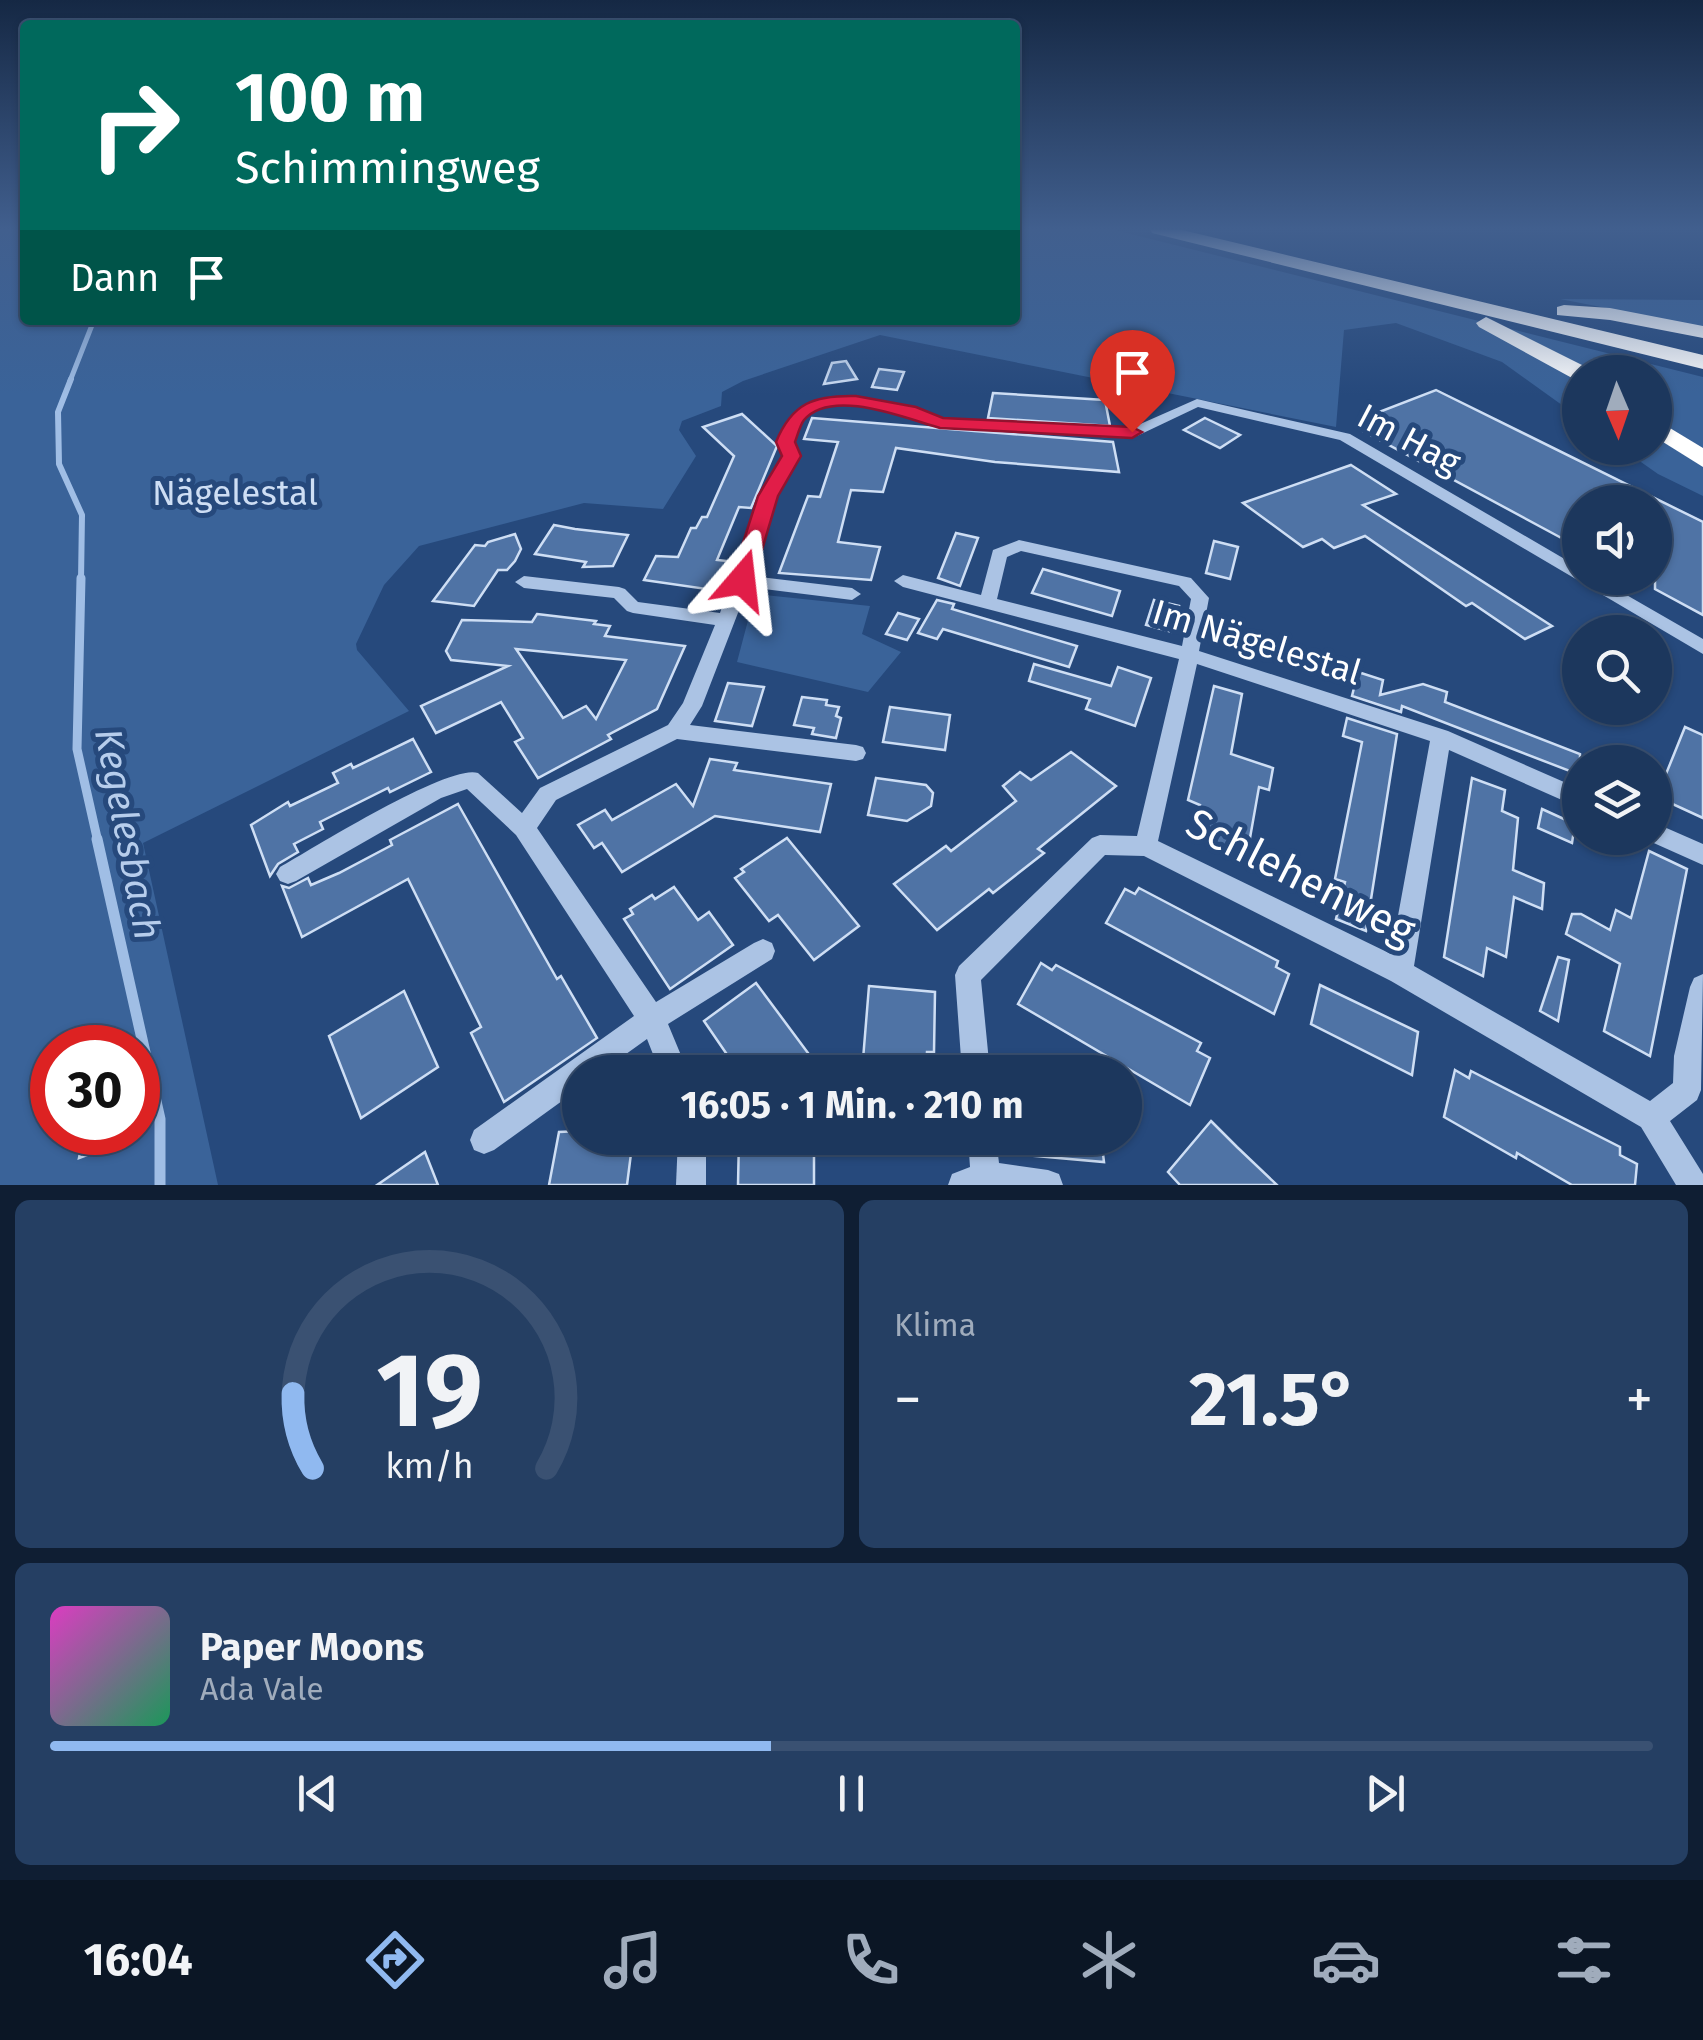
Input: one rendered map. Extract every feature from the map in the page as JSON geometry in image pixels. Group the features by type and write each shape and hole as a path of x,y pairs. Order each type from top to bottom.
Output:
{"highway":[{"path":"1375,284 1384,291 1510,334 1562,363"},
{"path":"1387,284 1703,362"},
{"path":"1449,284 1703,344"},
{"path":"1564,312 1610,314 1703,332"},
{"path":"1672,437 1703,458"}],"street":[{"name":"Im Hag","path":"742,580 768,496 792,456 786,442 796,418 814,407 837,401 916,412 940,423 1117,434 1132,432 1197,403 1345,437 1562,564"},
{"path":"988,602 1000,554 1019,545 1185,582 1200,598 1191,655 1157,775 1146,846"},
{"path":"524,828 548,794 675,731 692,706 742,580 852,594"},
{"name":"Im Nägelestal","path":"904,581 1191,655 1441,737 1562,792"},
{"path":"524,582 619,593 633,607 724,620"},
{"name":"Im Hag","path":"1614,595 1703,647"},
{"path":"675,731 856,753"},
{"path":"1400,972 1441,737"},
{"path":"288,874 433,792 470,780 524,828 652,1019 667,1055"},
{"path":"1672,841 1703,855"},
{"name":"Schlehenweg","path":"975,1055 968,975 1100,845 1146,846 1400,972 1651,1117"},
{"path":"484,1140 652,1019 763,952"},
{"path":"1693,1185 1651,1117 1688,1090 1688,1056 1703,987"},
{"path":"691,1185 692,1155"},
{"path":"979,1155 974,1181 1048,1185"}],"green space":[{"name":"Nägelestal","path":"0,284 20,284 20,325 1020,325 1020,284 1332,284 1615,355 1562,355 1562,405 1502,362 1396,323 1344,330 1336,427 880,335 743,381 722,392 721,406 682,421 679,430 696,456 663,509 584,503 419,546 384,585 356,644 409,711 143,843 218,1185 0,1185"},
{"path":"1560,299 1703,300 1703,327"},
{"name":"Nägelestal","path":"1672,369 1703,377 1703,496 1645,465 1672,465"},
{"path":"755,594 870,606 862,634 901,652 868,692 737,662"}],"building":[{"path":"846,361 857,379 824,384 832,363"},
{"path":"879,369 904,372 897,390 872,387"},
{"path":"1436,390 1562,452 1562,465 1588,465 1628,485 1562,485 1562,538 1363,431 1373,426 1361,419"},
{"path":"993,393 1105,400 1110,426 988,418"},
{"path":"742,414 777,446 751,508 739,507 717,560 727,561 713,590 644,580 656,556 678,557 691,528 707,517 734,456 703,427"},
{"path":"812,418 1113,442 1119,472 995,462 896,448 883,492 851,490 838,542 880,547 871,580 779,573 808,496 820,497 838,442 804,439"},
{"path":"1205,418 1240,435 1220,448 1184,430"},
{"path":"1351,465 1396,494 1363,505 1552,626 1525,639 1472,603 1466,606 1365,536 1334,548 1322,539 1303,547 1243,503"},
{"path":"1672,507 1703,522 1703,615 1666,595 1672,595"},
{"path":"554,525 628,535 613,566 583,567 586,562 535,554"},
{"path":"956,533 978,538 960,586 938,578"},
{"path":"515,534 521,549 515,561 507,570 498,570 474,606 433,601 475,545 485,546"},
{"path":"1214,541 1238,547 1230,579 1206,573"},
{"path":"1043,569 1120,591 1112,616 1032,593"},
{"path":"937,600 954,604 952,609 1077,646 1069,667 943,629 937,639 918,633"},
{"path":"1154,600 1179,606 1172,632 1146,625"},
{"path":"898,613 919,619 907,640 886,634"},
{"path":"537,614 596,621 594,624 610,626 605,636 685,646 657,709 538,778 515,742 523,738 501,702 436,733 421,706 508,666 451,660 446,651 462,620 532,622","holes":["516,649 626,660 596,719 586,706 563,718"]},
{"path":"1034,664 1111,686 1118,667 1151,678 1135,726 1086,709 1090,699 1029,681"},
{"path":"1358,672 1383,680 1380,695 1423,684 1447,692 1445,702 1562,747 1562,768 1402,706 1401,712 1352,696"},
{"path":"728,683 764,687 752,726 715,721"},
{"path":"1214,686 1242,694 1231,754 1273,768 1269,790 1259,787 1247,855 1240,853 1239,858 1221,852 1222,846 1214,843 1217,830 1196,823 1200,805 1188,800"},
{"path":"802,697 827,700 826,705 839,707 836,716 841,718 836,738 812,734 814,728 794,725"},
{"path":"890,707 950,715 945,750 883,742"},
{"path":"1347,718 1397,734 1366,931 1336,919 1345,882 1335,879 1362,742 1343,736"},
{"path":"1685,727 1703,735 1703,818 1672,804 1672,759"},
{"path":"413,739 431,772 390,792 388,788 320,822 323,829 294,844 298,852 278,864 270,876 251,825 288,802 290,806 338,783 333,773 351,764 353,768"},
{"path":"1071,752 1116,786 1038,849 1044,853 937,930 894,884 946,846 951,851 1016,801 1003,786 1020,772 1031,780"},
{"path":"710,759 737,763 734,770 831,784 820,832 715,816 622,872 602,843 594,848 578,825 605,810 612,820 676,784 693,806"},
{"path":"876,778 926,785 933,793 931,806 907,821 868,815"},
{"path":"1472,778 1505,790 1502,811 1518,818 1513,870 1544,883 1542,909 1514,897 1506,957 1487,948 1483,976 1444,957"},
{"path":"458,804 557,979 561,976 597,1038 572,1055 562,1055 562,1062 504,1102 471,1033 481,1027 408,879 302,937 282,886 289,888 308,878 311,885 392,845 390,840"},
{"path":"1542,809 1562,818 1562,839 1538,828"},
{"path":"787,838 859,926 814,960 778,915 769,921 735,878 744,872 741,869"},
{"path":"1648,855 1657,855 1687,869 1650,1056 1604,1031 1620,964 1566,934 1572,914 1581,914 1610,930 1616,910 1631,918"},
{"path":"674,887 698,920 709,912 733,945 670,989 624,919 633,914 630,909"},
{"path":"1139,888 1278,961 1276,967 1289,974 1274,1014 1106,923 1125,889 1135,894"},
{"path":"1558,957 1569,960 1558,1021 1540,1011"},
{"path":"1041,963 1052,970 1056,965 1201,1043 1197,1051 1210,1058 1190,1105 1142,1077 1142,1055 1105,1055 1018,1004"},
{"path":"756,983 808,1053 727,1055 704,1021"},
{"path":"1320,985 1418,1032 1412,1075 1311,1024"},
{"path":"869,986 935,992 934,1052 863,1055"},
{"path":"404,991 438,1067 361,1118 329,1036"},
{"path":"1455,1070 1469,1078 1471,1071 1620,1147 1620,1155 1637,1164 1635,1185 1572,1185 1444,1117"},
{"path":"1211,1121 1277,1185 1180,1185 1168,1172"},
{"path":"559,1132 562,1155 631,1155 627,1185 549,1185"},
{"path":"425,1152 438,1185 377,1185"},
{"path":"739,1155 814,1155 814,1185 738,1185"},
{"path":"1025,1155 1103,1155 1104,1162"}],"waterway":[{"name":"Kegelesbach","path":"70,381 92,325"},
{"name":"Kegelesbach","path":"71,379 58,412 59,464 82,515 81,580"},
{"name":"Kegelesbach","path":"81,578 77,749 98,842"},
{"name":"Kegelesbach","path":"97,839 160,1119 160,1185"}],"route":[{"path":"742,580 768,496 792,456 786,442 796,418 814,407 837,401 856,402 916,412 940,423 1132,432"}]}
